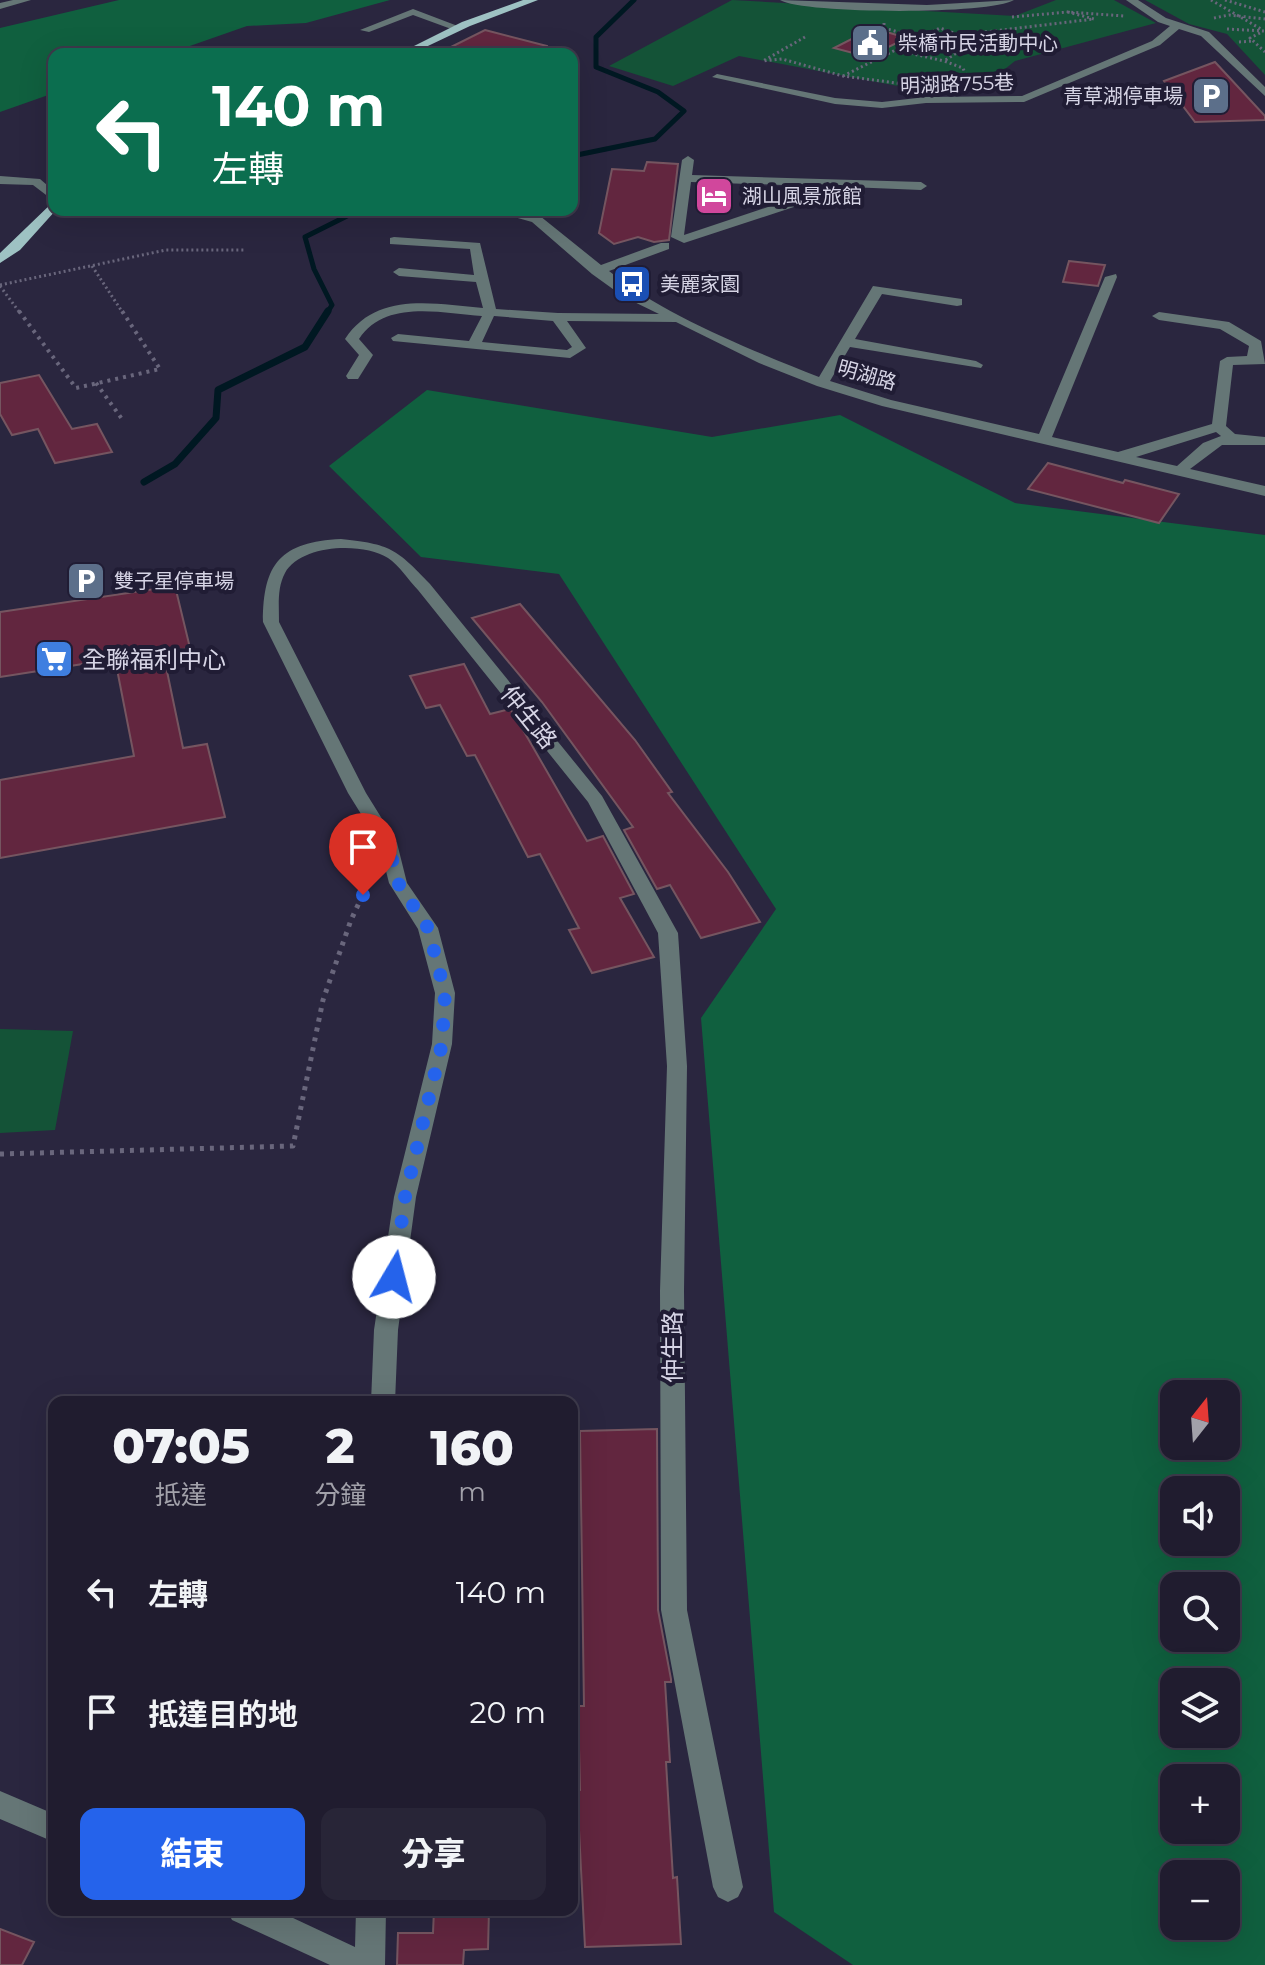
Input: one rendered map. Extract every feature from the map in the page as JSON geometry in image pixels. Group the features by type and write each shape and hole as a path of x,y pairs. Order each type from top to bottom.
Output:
{"main road":[{"path":"416,48 458,28 533,0"},
{"path":"0,259 14,251 48,210"}],"street":[{"path":"0,6 26,0"},
{"path":"785,0 944,7 984,6 1009,0"},
{"path":"1131,0 1162,20 1205,34 1265,93"},
{"path":"365,30 413,12 458,28"},
{"name":"明湖路755巷","path":"717,77 835,101 882,105 926,100 1024,99 1156,43 1178,25"},
{"path":"688,160 680,238 808,198 821,183"},
{"path":"685,178 921,186"},
{"path":"0,180 36,182 48,192"},
{"name":"明湖路","path":"523,216 536,219 557,233 597,271 629,294 764,360 822,383 887,403 1265,491"},
{"path":"394,241 476,246 490,312 474,345"},
{"path":"597,271 665,246"},
{"path":"399,272 481,279"},
{"path":"1044,440 1111,277"},
{"path":"822,383 878,289 957,302"},
{"path":"353,376 366,355 352,339 362,324 404,306 558,317 681,318"},
{"path":"1159,316 1224,325 1256,344 1259,359 1227,361 1224,432"},
{"path":"398,338 570,354 579,348 577,340 565,331 558,317"},
{"path":"846,342 976,365"},
{"path":"1179,472 1224,432"},
{"path":"1116,457 1224,432 1265,441"},
{"name":"仲生路","path":"383,1396 386,1330 405,1197 442,1044 445,993 428,928 398,883 388,843 357,793 271,622 271,591 279,569 297,553 317,545 364,546 394,555 424,587 596,800 668,933 677,1066 672,1291 674,1610 728,1887"},
{"path":"0,1805 48,1825"},
{"path":"256,1916 334,1950 357,1965"},
{"path":"370,1965 371,1916"}],"path":[{"path":"1211,0 1236,12 1242,20 1265,30"},
{"path":"1225,0 1265,12"},
{"path":"1236,12 1247,6"},
{"path":"843,76 940,28 960,35 1094,19 1068,12 1126,16"},
{"path":"1229,15 1265,19"},
{"path":"884,19 884,28 919,38"},
{"path":"1265,30 1250,38 1265,52"},
{"path":"960,35 952,41 961,50 987,53 1002,50 1008,45 1003,38 980,33"},
{"path":"1260,33 1265,37"},
{"path":"805,37 763,61 782,59 843,76 907,84"},
{"path":"896,50 963,68 966,73 963,81 955,88"},
{"path":"944,61 961,50"},
{"path":"92,266 160,369 76,388 0,286 92,266 166,250 244,250"},
{"path":"96,383 122,419"},
{"path":"0,1154 293,1146 323,1000 351,920 388,843"}],"green space":[{"path":"119,0 390,0 306,23 247,26 184,48 48,48 48,95 0,112 0,28"},
{"path":"732,0 1015,16 1056,0 1114,0 1156,23 1015,61 980,89 914,89 739,56 673,86 609,66"},
{"path":"1145,0 1265,0 1265,75 1227,34 1189,24"},
{"path":"427,390 712,437 840,415 1015,503 1265,535 1265,1965 853,1965 774,1912 701,1018 776,909 559,574 421,557 329,466"},
{"path":"0,1029 73,1031 55,1130 0,1133"}],"building":[{"name":"柴橋市民活動中心","path":"873,28 907,38 868,57 834,48"},
{"path":"485,30 547,46 461,48 453,46"},
{"name":"青草湖停車場","path":"1215,62 1265,116 1265,120 1195,122 1164,81"},
{"path":"647,162 678,164 669,240 654,242 638,237 614,244 599,233 612,169 644,171"},
{"path":"1069,261 1105,265 1098,286 1063,282"},
{"path":"39,375 72,429 97,424 112,452 55,463 38,429 12,435 0,414 0,383"},
{"path":"1048,463 1179,494 1159,523 1028,489"},
{"path":"175,586 190,648 163,652 183,748 207,744 225,817 0,858 0,780 134,756 115,659 0,677 0,612"},
{"path":"520,604 635,740 672,792 668,793 728,872 760,922 701,938 670,885 657,889 624,830 633,827 542,702 472,618"},
{"path":"464,664 490,714 510,709 515,716 587,841 603,836 634,894 620,898 654,957 592,973 569,930 579,928 540,854 528,857 475,755 467,756 440,705 426,708 410,676"},
{"path":"657,1429 658,1610 671,1679 671,1682 665,1682 670,1762 666,1762 673,1878 677,1877 681,1944 585,1947 578,1810 578,1706 584,1706 580,1431"},
{"path":"434,1916 489,1916 488,1949 464,1950 463,1965 397,1965 398,1933 433,1933"},
{"path":"0,1929 34,1942 22,1965 0,1965"}],"waterway":[{"path":"578,155 655,139 684,111 658,92 596,67 596,37 634,0"},
{"path":"327,313 332,305 314,269 305,237 347,216"},
{"path":"144,482 175,464 216,418 218,390 305,347 328,311"}],"place":[{"name":"柴橋市民活動中心","path":"870,43"},
{"name":"青草湖停車場","path":"1211,96"},
{"name":"湖山風景旅館","path":"714,196"},
{"name":"美麗家園","path":"632,284"},
{"name":"雙子星停車場","path":"86,581"},
{"name":"全聯福利中心","path":"54,659"}],"route":[{"path":"363,895 388,843 398,883 428,928 445,993 442,1044 405,1197 394,1277"}]}
